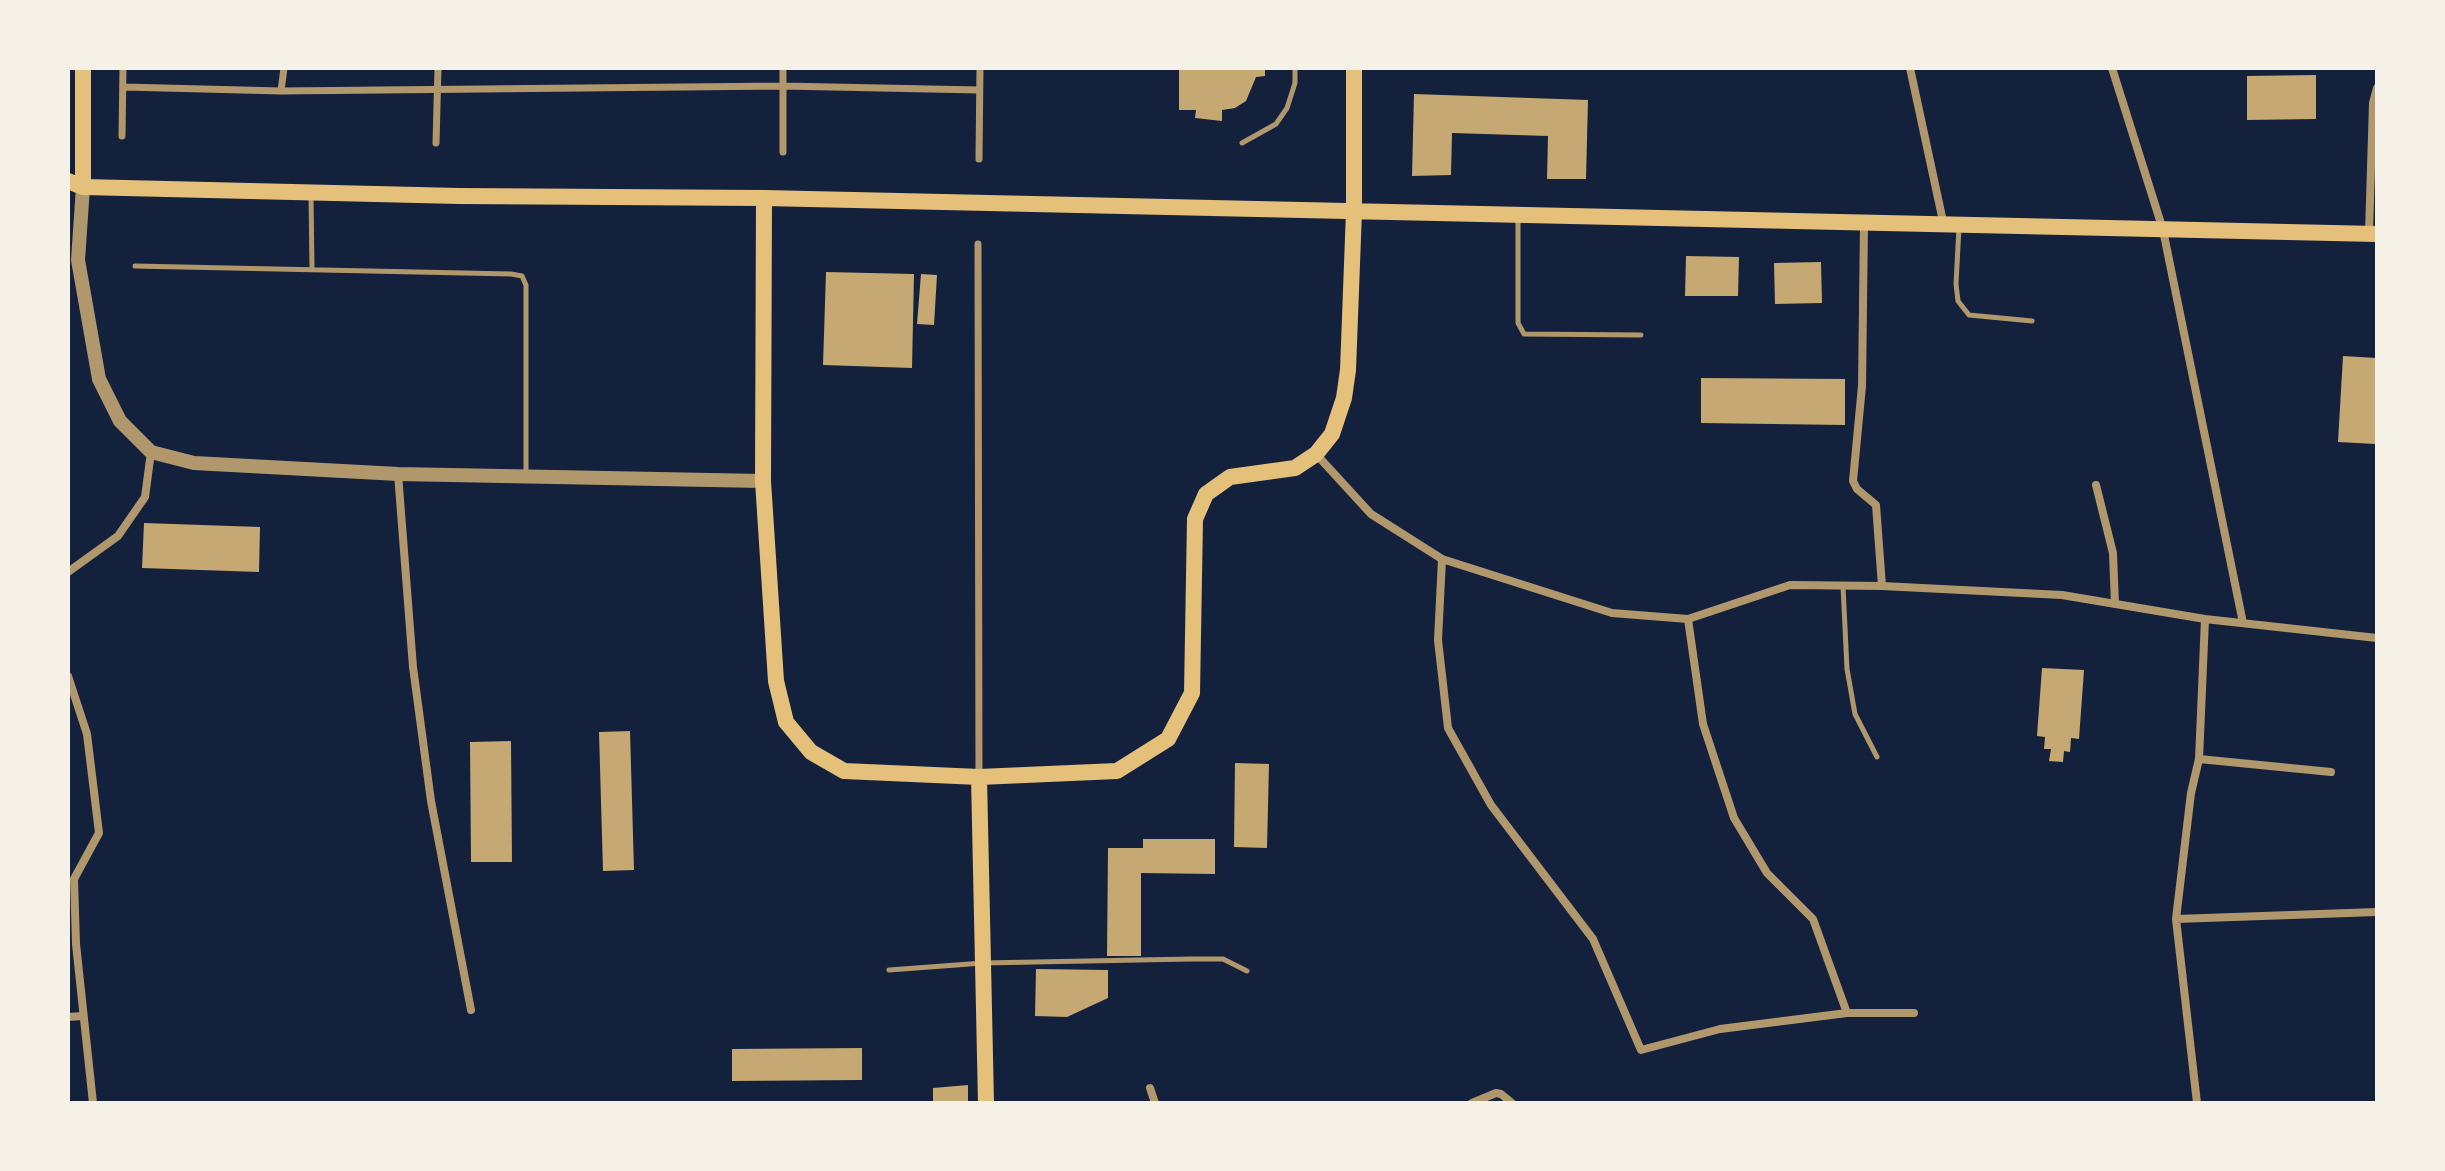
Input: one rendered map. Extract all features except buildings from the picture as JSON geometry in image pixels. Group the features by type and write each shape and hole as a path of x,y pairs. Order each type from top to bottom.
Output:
{"main road":[{"path":"83,68 73,187 459,196 764,198 1952,227 2373,234"},
{"path":"764,198 763,481 776,681 786,722 811,752 844,771 979,777 1117,771 1168,739 1192,693 1195,519 1206,494 1230,477 1295,468 1316,454 1332,434 1346,384 1354,211 1354,68"},
{"path":"979,777 986,1103"}],"street":[{"path":"122,136 123,68"},
{"path":"281,91 284,68"},
{"path":"436,143 438,68"},
{"path":"783,68 783,152"},
{"path":"979,159 980,68"},
{"path":"1910,68 1952,227"},
{"path":"2112,68 2163,230 2243,623"},
{"path":"124,87 281,91 783,86 979,90"},
{"path":"2373,234 2373,103 2377,88"},
{"path":"73,187 78,260 99,379 120,421 151,452 194,463 398,474 763,481"},
{"path":"1864,224 1862,386 1853,481 1857,489 1876,505 1882,586"},
{"path":"978,244 979,777"},
{"path":"68,572 118,536 145,497 151,452"},
{"path":"1316,454 1371,514 1442,559 1612,613 1688,619 1790,585 1882,586 2062,595 2205,619 2377,638"},
{"path":"398,474 413,667 431,801 471,1010"},
{"path":"2096,485 2113,553 2115,604"},
{"path":"1442,559 1438,640 1448,728 1491,805 1593,939 1641,1050 1720,1029 1847,1013 1914,1013"},
{"path":"1688,619 1703,724 1734,818 1767,873 1813,919 1847,1013"},
{"path":"2197,1103 2176,919 2191,793 2199,759 2205,619"},
{"path":"68,676 87,734 99,833 74,879 76,944 93,1103"},
{"path":"2199,759 2331,772"},
{"path":"2176,919 2377,912"},
{"path":"68,1017 83,1016"},
{"path":"1150,1088 1155,1103"},
{"path":"1472,1103 1496,1093 1512,1103"}],"lane":[{"path":"1242,143 1276,124 1287,108 1295,83 1295,68"},
{"path":"311,192 312,270"},
{"path":"1518,215 1518,323 1524,334 1641,335"},
{"path":"1952,227 1958,301 1969,315 2032,321"},
{"path":"135,266 522,276 526,285 526,476"},
{"path":"1843,586 1847,669 1855,714 1877,757"},
{"path":"889,970 983,963 1223,959 1247,971"}]}
